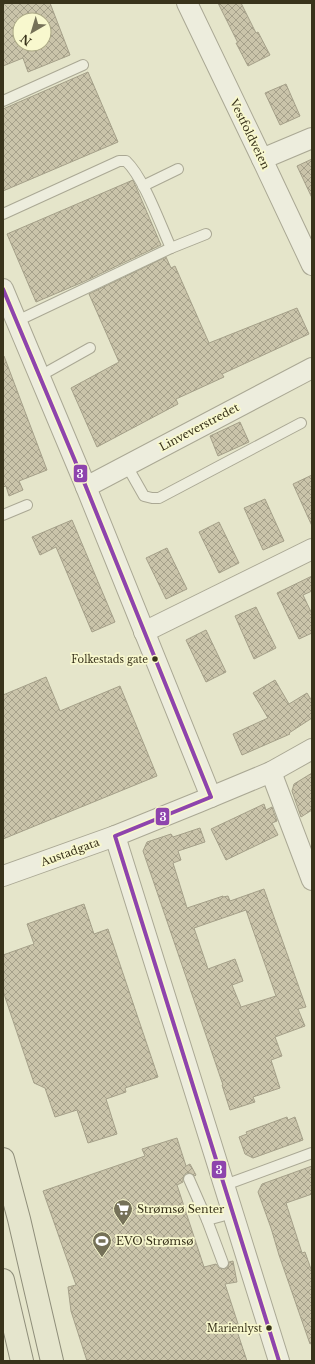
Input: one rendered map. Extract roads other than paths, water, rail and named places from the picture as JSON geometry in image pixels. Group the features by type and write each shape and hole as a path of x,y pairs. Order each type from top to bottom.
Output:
{"main road":[{"path":"3,1159 19,1219 52,1361"},
{"path":"3,1280 22,1361"}],"street":[{"name":"Vestfoldveien","path":"187,3 312,266"},
{"path":"262,159 312,138"},
{"path":"3,289 86,487 211,797"},
{"name":"Linveverstredet","path":"86,487 312,368"},
{"path":"144,632 312,549"},
{"name":"Austadgata","path":"3,876 115,836 211,797 271,772 312,749"},
{"path":"271,772 312,880"},
{"path":"115,836 279,1361"}],"lane":[{"path":"3,101 83,65"},
{"path":"3,214 119,161 126,161 132,166 143,186 171,248"},
{"path":"143,186 178,169"},
{"path":"17,321 171,248 206,234"},
{"path":"40,376 90,348"},
{"path":"127,466 144,496 159,498 301,423"},
{"path":"3,515 27,505"},
{"path":"225,1185 312,1152"},
{"path":"189,1179 207,1220 223,1263"},
{"path":"207,1220 222,1216"}],"place":[{"name":"Folkestads gate","path":"155,659"},
{"name":"Strømsø Senter","path":"123,1226"},
{"name":"EVO Strømsø","path":"102,1258"},
{"name":"Marienlyst","path":"269,1328"}]}
